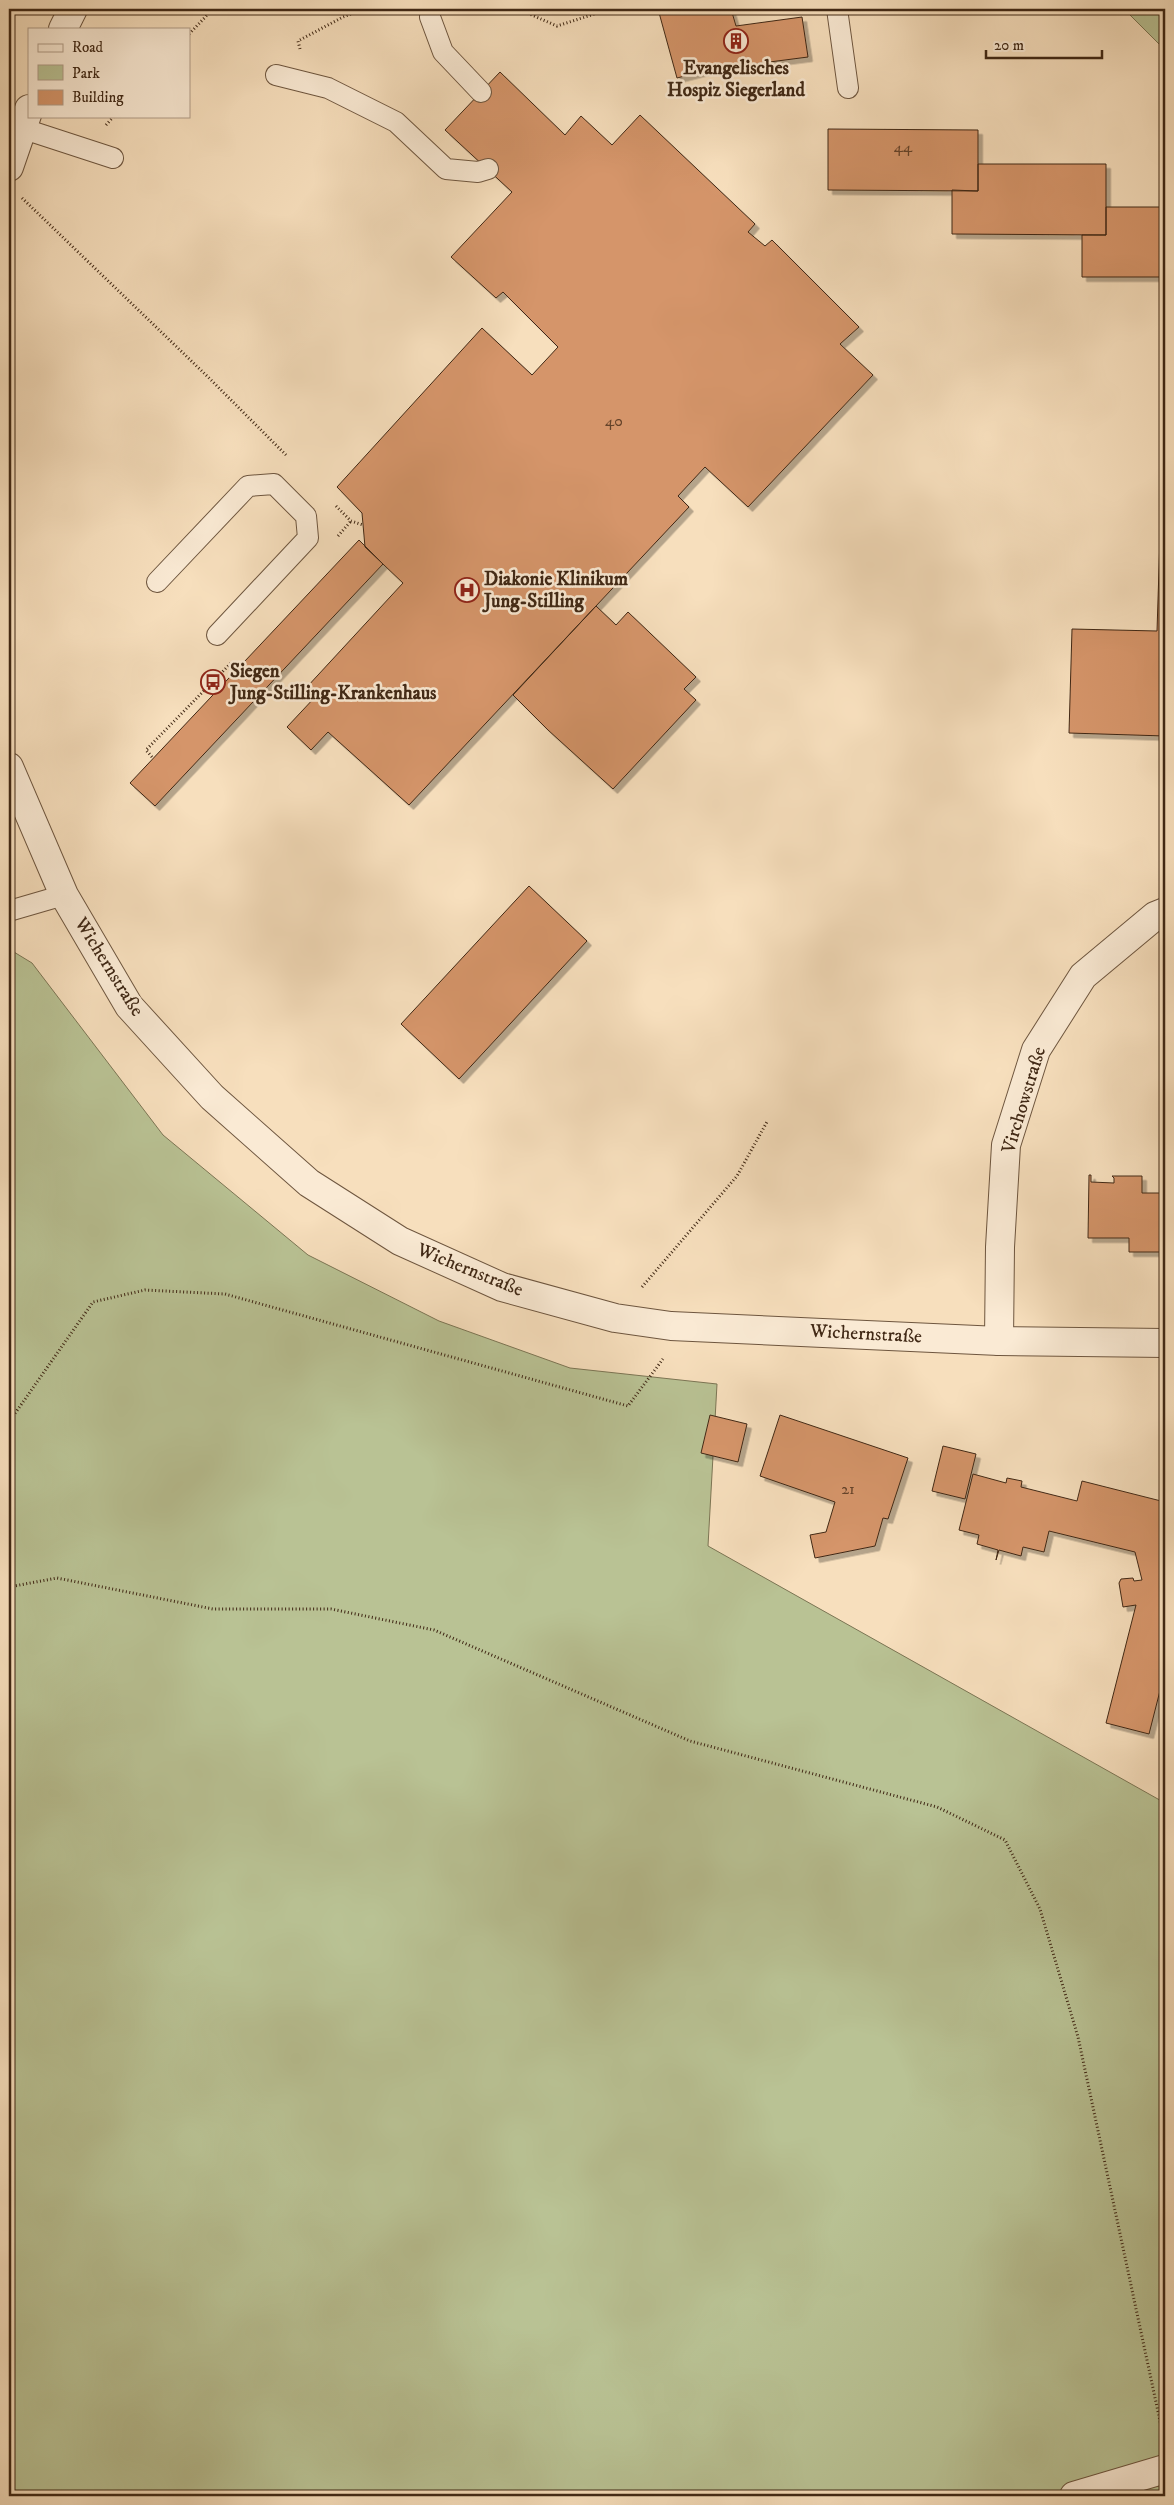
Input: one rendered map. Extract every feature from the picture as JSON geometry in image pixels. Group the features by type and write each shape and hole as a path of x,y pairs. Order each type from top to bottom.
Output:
{"street":[{"path":"64,28 73,9"},
{"path":"9,167 25,118"},
{"name":"Wichernstraße","path":"9,767 64,895 129,1006 212,1097 309,1183 400,1241 502,1287 615,1318 687,1326 999,1340 1165,1343"},
{"name":"Virchowstraße","path":"999,1340 1000,1247 1006,1145 1036,1050 1083,976 1155,916 1165,912"},
{"path":"1074,2496 1165,2469"}],"lane":[{"path":"836,9 848,88"},
{"path":"430,17 443,52 481,92"},
{"path":"276,75 328,88 396,122 446,169 478,172 488,169"},
{"path":"25,118 113,158"},
{"path":"157,582 248,486 274,484 306,516 308,538 218,635"},
{"path":"9,911 64,895"}],"path":[{"path":"190,33 213,9"},
{"path":"302,54 298,41 343,17 364,9"},
{"path":"518,9 557,26 610,9"},
{"path":"21,197 251,420"},
{"path":"351,522 363,525"},
{"path":"615,1318 737,1176 768,1120"},
{"path":"9,1422 93,1302 145,1290 225,1294 628,1406 687,1326"},
{"path":"9,1588 57,1578 213,1609 331,1609 434,1630 690,1740 936,1807 1006,1840 1040,1909 1078,2037 1163,2438"}],"green space":[{"path":"1124,9 1165,9 1165,50"},
{"path":"9,949 32,963 163,1135 308,1255 439,1321 570,1368 717,1384 708,1546 1165,1803 1165,2496 9,2496"}],"building":[{"name":"Evangelisches Hospiz Siegerland","path":"658,9 731,9 736,26 802,17 808,57 708,70 677,78"},
{"path":"500,72 565,135 581,116 612,145 640,115 755,224 748,232 765,246 772,240 859,327 840,344 873,375 748,507 705,467 678,496 689,507 409,805 328,732 311,750 287,727 316,696 306,688 403,583 365,547 362,513 337,487 482,328 532,375 558,347 503,292 496,298 451,257 512,192 445,130"},
{"path":"828,129 978,130 978,191 828,190"},
{"path":"978,164 1106,164 1106,235 952,234 952,190 978,191"},
{"path":"1106,207 1165,207 1165,277 1082,277 1082,235 1106,235"},
{"path":"1161,506 1165,506 1165,736 1069,733 1072,629 1157,631"},
{"path":"359,540 383,564 155,806 130,783"},
{"path":"596,606 616,625 628,612 696,677 684,689 696,700 613,789 548,730 513,695"},
{"path":"529,886 587,941 459,1079 401,1024"},
{"path":"1165,1041 1165,1069 1162,1068"},
{"path":"1089,1175 1091,1175 1091,1182 1114,1183 1112,1176 1142,1176 1142,1193 1163,1193 1164,1188 1161,1187 1165,1187 1165,1250 1161,1249 1160,1252 1129,1252 1129,1238 1088,1238"},
{"path":"710,1415 747,1424 738,1462 701,1453"},
{"path":"780,1415 908,1458 888,1519 883,1518 875,1546 815,1558 810,1535 826,1532 835,1502 760,1476"},
{"path":"943,1446 976,1454 965,1499 932,1491"},
{"path":"973,1474 1006,1483 1007,1478 1022,1481 1021,1487 1077,1501 1082,1481 1165,1502 1165,1601 1162,1601 1165,1623 1165,1671 1149,1734 1106,1723 1136,1605 1123,1607 1119,1583 1121,1579 1133,1578 1134,1581 1142,1580 1135,1552 1049,1531 1044,1552 1023,1547 1021,1556 999,1550 996,1560 998,1550 977,1544 979,1535 959,1530"}],"place":[{"name":"Evangelisches Hospiz Siegerland","path":"736,41"},
{"name":"Diakonie Klinikum Jung-Stilling","path":"467,590"},
{"name":"Siegen Jung-Stilling-Krankenhaus","path":"213,682"}]}
